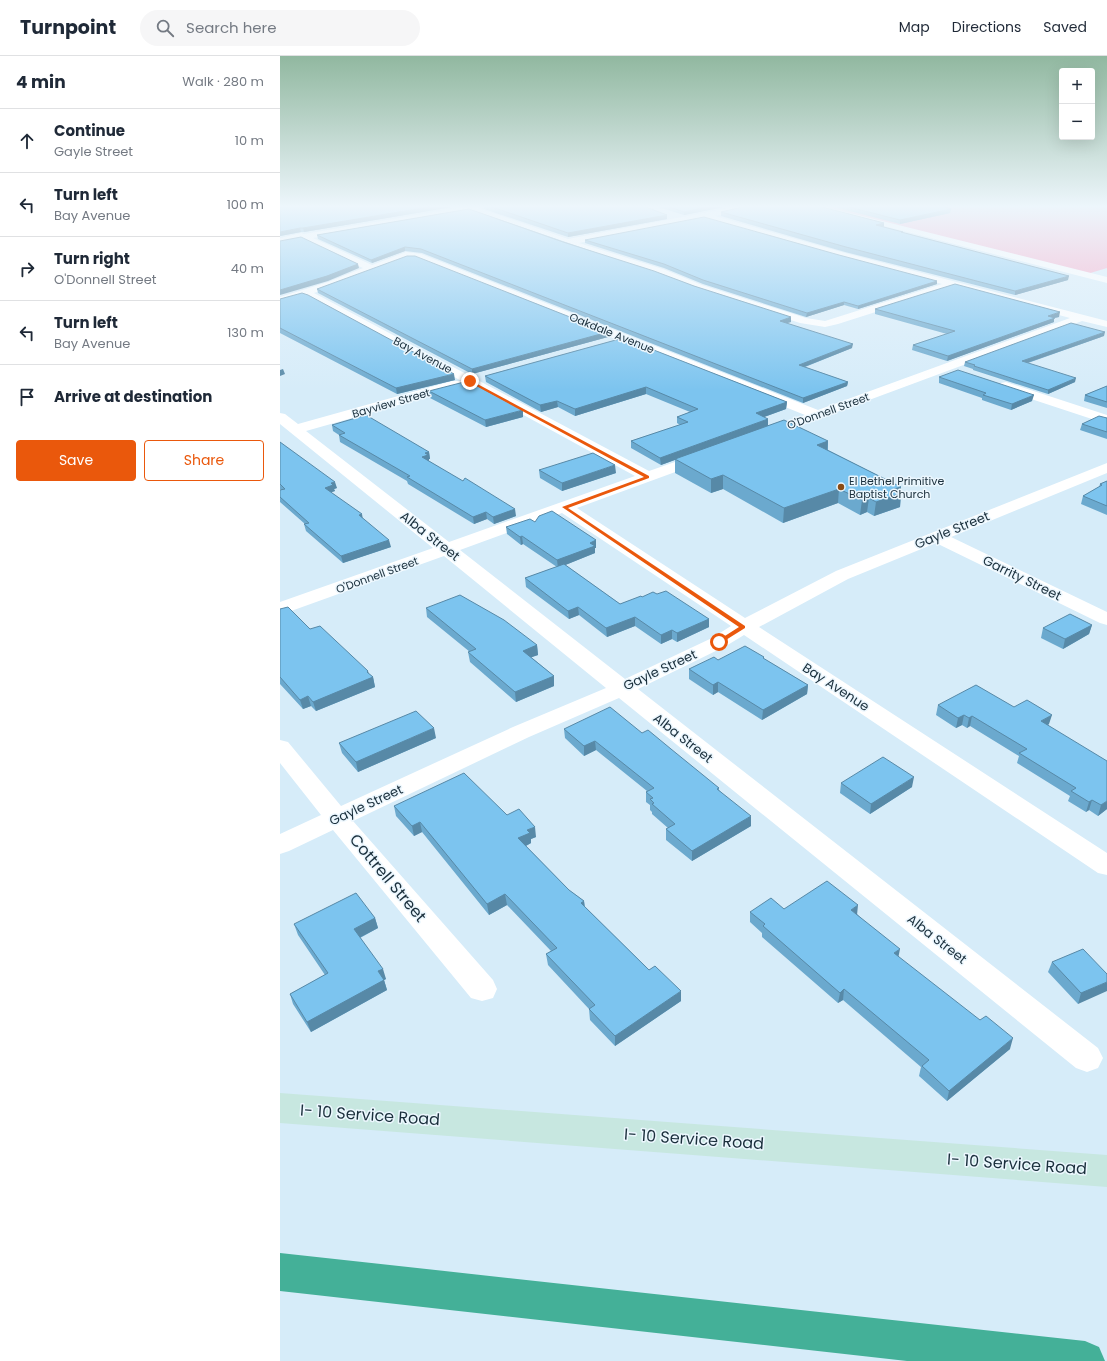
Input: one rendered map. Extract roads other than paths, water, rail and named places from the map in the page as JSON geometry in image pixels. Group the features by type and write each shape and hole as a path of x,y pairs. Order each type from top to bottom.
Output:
{"highway":[{"path":"280,1272 1085,1361"}],"main road":[{"name":"I- 10 Service Road","path":"280,1108 1107,1171"}],"street":[{"path":"280,300 332,284 371,268"},
{"name":"Oakdale Avenue","path":"448,268 818,415"},
{"path":"649,268 698,287 804,321 825,324 953,284"},
{"path":"892,268 1107,324"},
{"path":"1059,268 1107,280"},
{"path":"1088,275 1107,270"},
{"name":"Bay Avenue","path":"304,293 314,296 648,477"},
{"name":"O'Donnell Street","path":"751,439 1082,317"},
{"path":"602,344 624,338"},
{"path":"947,367 969,374"},
{"name":"Bayview Street","path":"288,423 484,377"},
{"path":"991,381 1107,420"},
{"name":"Alba Street","path":"288,423 1087,1058"},
{"name":"O'Donnell Street","path":"280,609 714,453"},
{"name":"Gayle Street","path":"280,845 521,732 621,689 719,642 743,627 842,575 1107,468"},
{"name":"Bay Avenue","path":"564,507 743,627 1107,866"},
{"name":"Garrity Street","path":"937,537 1107,619"},
{"name":"Cottrell Street","path":"280,747 337,818 482,989"}],"place":[{"name":"El Bethel Primitive Baptist Church","path":"841,487"}]}
